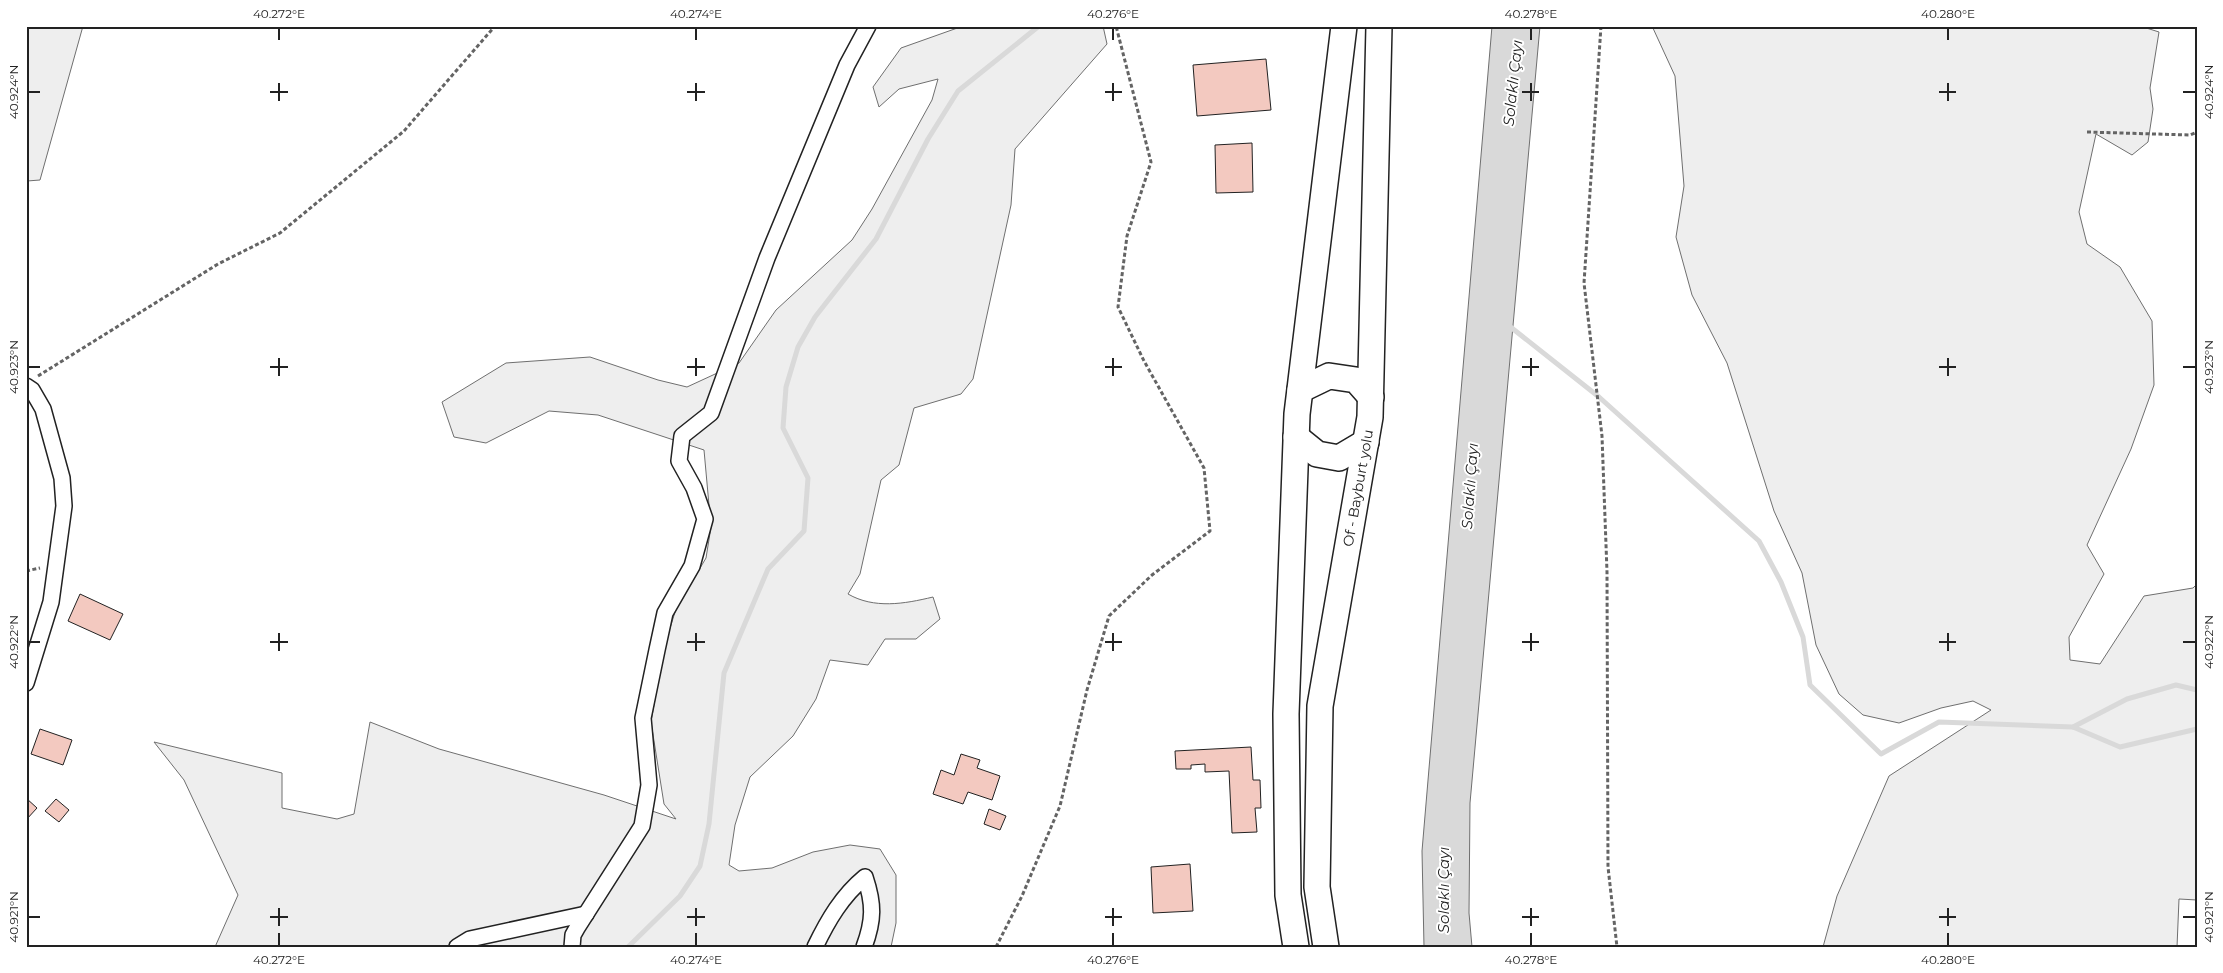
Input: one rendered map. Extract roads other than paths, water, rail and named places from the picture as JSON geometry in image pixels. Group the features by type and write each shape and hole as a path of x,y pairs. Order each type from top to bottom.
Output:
{"highway":[{"path":"1296,947 1288,895 1286,714 1296,437 1344,26"},
{"name":"Of - Bayburt yolu","path":"1326,947 1317,887 1320,706 1366,442 1371,397 1379,26"},
{"path":"1300,390 1329,376 1356,380 1371,397"},
{"path":"1296,437 1317,454 1339,458 1366,442"}],"street":[{"path":"572,947 573,935 642,826 649,785 644,718 657,650 665,613 692,566 705,519 694,488 679,461 682,436 711,413 767,258 847,65 868,26"},
{"path":"26,683 51,602 64,506 62,478 43,409 32,390 30,382"},
{"path":"815,947 828,921 850,890 865,877 872,899 871,928 864,947"},
{"path":"457,947 470,939 586,914"}],"water":[{"name":"Solaklı Çayı","path":"1492,26 1540,26 1470,803 1469,913 1472,947 1424,947 1422,851"}],"waterway":[{"path":"628,947 680,896 700,866 709,824 724,673 768,569 804,531 808,478 783,428 786,387 798,347 815,317 876,239 928,139 958,91 1039,26"},
{"path":"1508,325 1599,397 1759,541 1781,582 1803,637 1810,685 1881,754 1939,722 2073,727 2127,699 2176,685 2197,690"},
{"path":"2073,727 2120,747 2197,729"}]}
